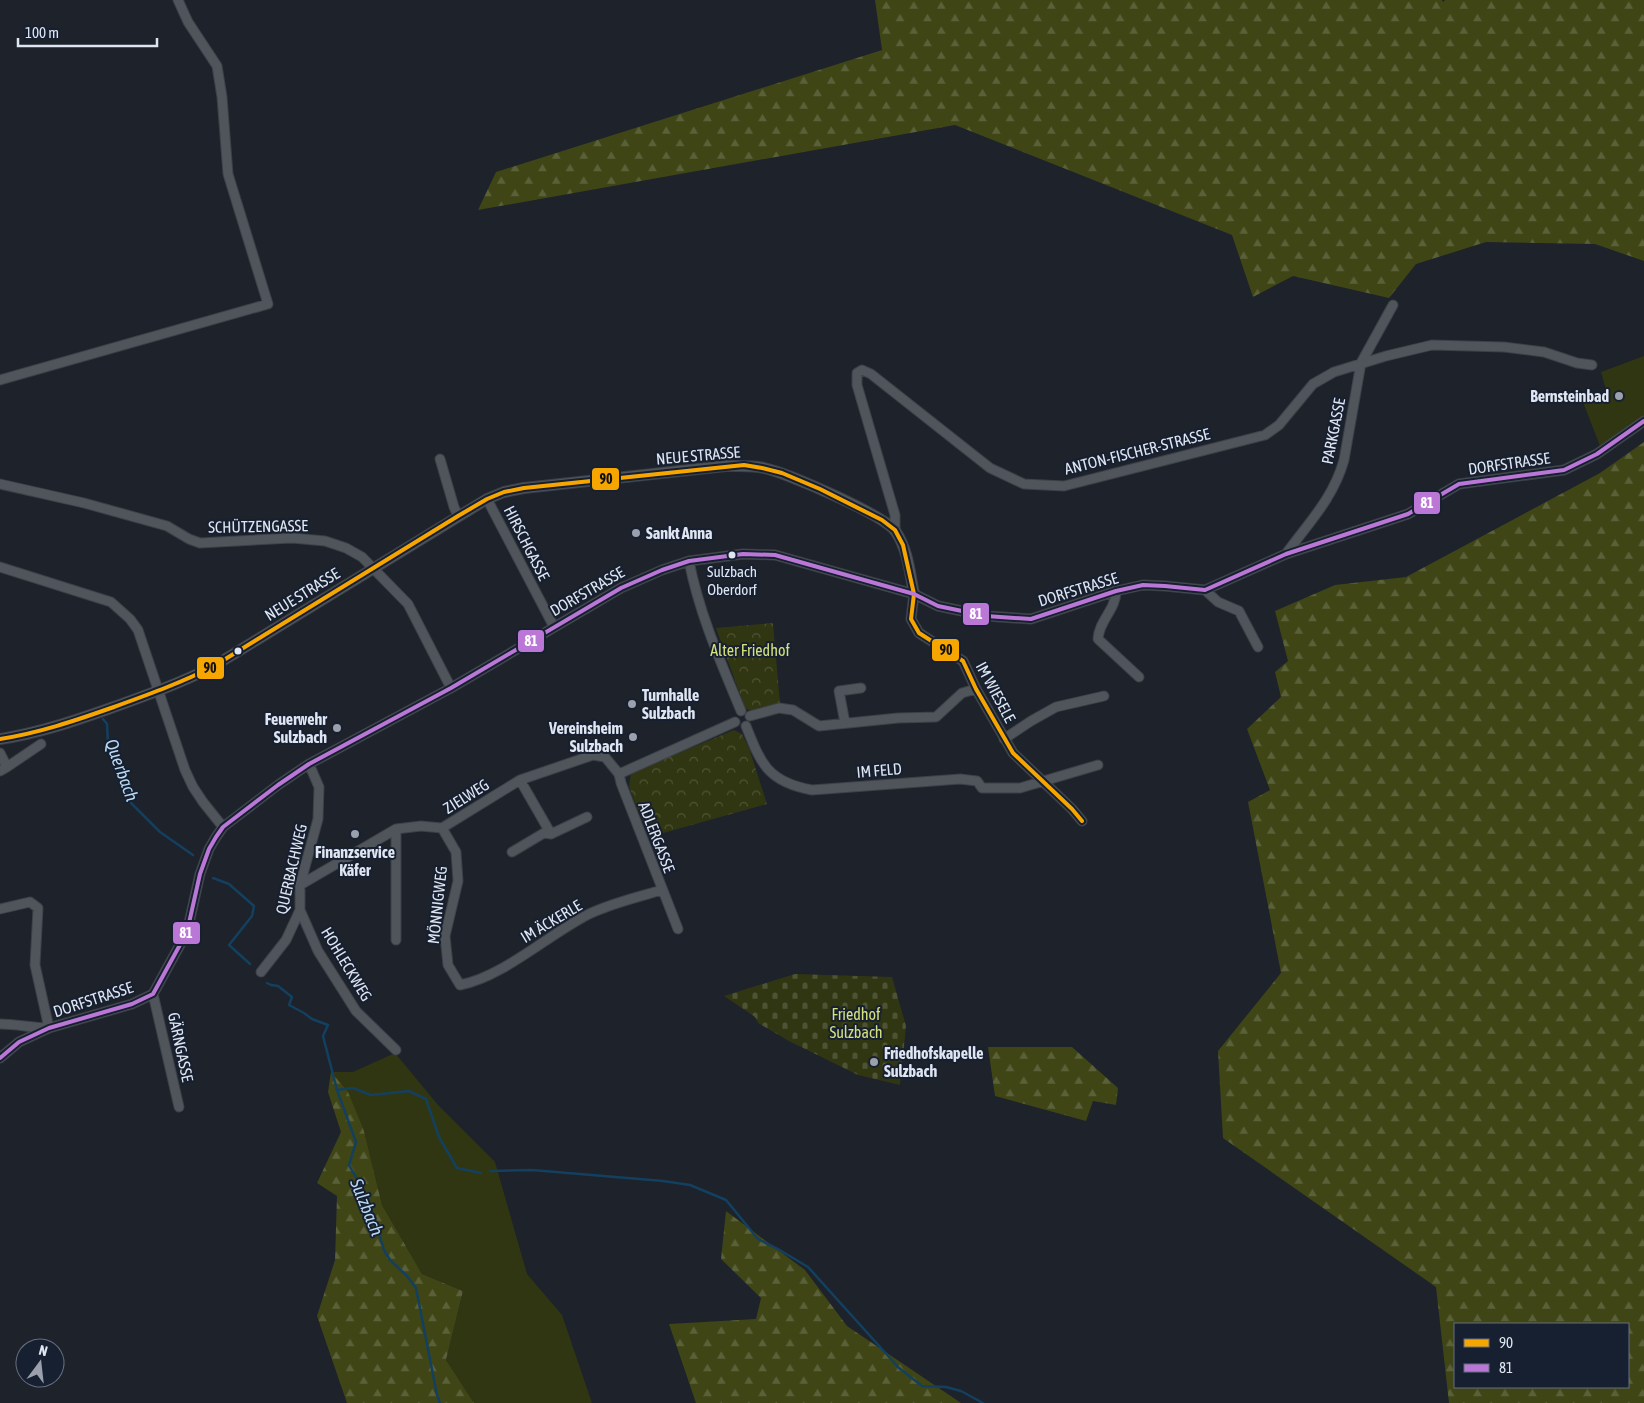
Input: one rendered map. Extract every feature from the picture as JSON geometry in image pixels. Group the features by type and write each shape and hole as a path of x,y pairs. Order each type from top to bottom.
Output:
{"street":[{"path":"0,380 268,304 228,174 218,66 188,22 178,0"},
{"name":"PARKGASSE","path":"1286,554 1326,502 1340,475 1361,364 1393,305"},
{"name":"ANTON-FISCHER-STRASSE","path":"895,530 895,515 857,384 858,373 862,370 871,374 990,468 1024,484 1064,486 1265,435 1279,425 1313,384 1334,372 1386,356 1432,345 1504,347 1544,352 1577,363 1592,365"},
{"name":"DORFSTRASSE","path":"0,1058 19,1042 49,1028 132,1004 153,994 187,932 204,861 209,849 224,827 278,785 309,764 451,688 621,588 654,573 689,561 743,554 776,556 914,594 938,606 986,616 1031,619 1116,590 1143,586 1165,586 1205,590 1286,554 1408,514 1459,484 1564,470 1597,454 1644,421"},
{"path":"440,459 458,516"},
{"name":"NEUE STRASSE","path":"0,739 42,731 158,692 189,679 214,666 458,516 487,499 504,492 524,488 744,465 782,473 820,489 882,520 895,530"},
{"name":"SCHÜTZENGASSE","path":"0,484 84,503 167,526 200,543 292,538 325,541 346,548 362,557 408,604 451,688"},
{"name":"HIRSCHGASSE","path":"487,499 554,627"},
{"path":"895,530 903,544 914,594"},
{"path":"689,561 694,589 741,711"},
{"path":"0,567 111,602 121,609 138,630 158,692 193,787 224,827"},
{"path":"1116,590 1116,600 1098,629 1098,640 1139,677"},
{"path":"1205,590 1218,602 1238,611 1258,647"},
{"name":"IM WIESELE","path":"914,594 911,619 919,633 963,661 976,689 1013,753 1072,809 1082,821"},
{"path":"845,723 839,691 861,688"},
{"path":"750,716 779,708 793,710 819,726 898,718 936,717 962,693 976,689"},
{"name":"IM WIESELE","path":"1004,739 1030,721 1056,707 1104,696"},
{"path":"735,722 740,726 746,726 750,722 750,716 746,712 741,711"},
{"path":"735,722 736,715 741,711"},
{"path":"619,774 735,722"},
{"name":"IM FELD","path":"746,726 758,757 768,770 782,782 812,790 960,779 977,781 982,788 1020,788 1043,782"},
{"path":"0,753 3,769 41,744"},
{"name":"ZIELWEG","path":"300,885 396,829 421,826 442,828 520,780 593,755 605,757"},
{"name":"ADLERGASSE","path":"605,757 619,774 620,783 678,929"},
{"name":"QUERBACHWEG","path":"260,972 286,940 300,910 300,885 318,819 319,787 309,764"},
{"path":"1043,782 1098,765"},
{"path":"520,780 551,834"},
{"path":"512,852 544,833 551,834 587,817"},
{"name":"MÖNNIGWEG","path":"442,828 456,852 458,881 446,936 448,965 460,985"},
{"path":"396,829 396,940"},
{"name":"IM ÄCKERLE","path":"460,985 473,983 590,914 662,890"},
{"path":"0,909 30,902 38,908 35,965 49,1028"},
{"name":"HOHLECKWEG","path":"300,910 318,951 356,1011 396,1050"},
{"name":"GÄRNGASSE","path":"153,994 179,1107"},
{"name":"DORFSTRASSE","path":"0,1024 49,1028"}],"green space":[{"path":"875,0 1442,0 1443,2 1445,0 1644,0 1644,261 1595,244 1486,242 1416,264 1389,298 1293,276 1253,297 1232,235 955,125 478,210 496,172 882,50"},
{"name":"Bernsteinbad","path":"1644,356 1644,418 1600,446 1583,402 1606,390 1601,372"},
{"path":"1644,442 1644,1403 1449,1403 1436,1287 1223,1138 1218,1051 1281,973 1248,802 1270,790 1247,729 1281,697 1275,672 1288,661 1275,611 1335,585 1406,577 1600,473"},
{"name":"Alter Friedhof","path":"773,623 780,704 751,711 745,708 716,628"},
{"path":"734,730 742,734 749,748 767,804 649,837 629,787 631,773"},
{"name":"Friedhof Sulzbach","path":"795,974 892,977 906,1026 900,1085 858,1075 789,1041 758,1023 755,1017 724,996"},
{"path":"988,1047 1072,1047 1118,1088 1116,1105 1093,1101 1086,1121 995,1096"},
{"path":"395,1053 438,1105 495,1162 527,1274 562,1315 592,1403 474,1403 446,1360 463,1291 422,1274 382,1205 364,1131 331,1072 353,1072"},
{"path":"331,1072 348,1092 364,1131 382,1205 422,1274 463,1291 446,1360 474,1403 347,1403 317,1316 335,1260 337,1196 317,1183 341,1132 328,1092"},
{"path":"726,1211 805,1270 847,1326 961,1403 696,1403 669,1324 756,1319 761,1298 721,1259"}],"waterway":[{"name":"Querbach","path":"103,719 107,724 108,744 117,766 126,779 131,803 160,832 193,855"},
{"name":"Querbach","path":"213,878 229,884 254,906 252,916 229,945 250,964"},
{"name":"Sulzbach","path":"267,983 278,986 292,997 289,1005 312,1019 328,1025 323,1036 337,1090 356,1142 349,1165 368,1199 384,1250 390,1260 407,1276 416,1288 440,1403"},
{"path":"337,1090 353,1088 371,1095 409,1091 426,1099 439,1137 457,1168 481,1173"},
{"path":"490,1171 532,1170 663,1181 690,1185 726,1200 758,1239 808,1267 899,1368 922,1386 946,1387 961,1391 983,1403"}],"transit line":[{"name":"81","path":"0,1058 19,1042 49,1028 132,1004 153,994 187,932 200,874 209,849 216,837 223,827 278,785 309,764 451,688 621,588 662,570 689,561 743,554 775,555 914,594 938,606 986,616 1031,619 1116,591 1143,585 1205,590 1286,554 1408,514 1459,484 1564,470 1597,454 1644,421"},
{"name":"90","path":"0,739 43,730 84,717 202,672 458,516 487,499 504,492 524,488 744,465 782,473 820,489 882,520 895,530 903,545 914,594 911,619 919,633 963,661 976,689 1013,753 1072,809 1082,821"}],"place":[{"name":"Bernsteinbad","path":"1619,396"},
{"name":"Sankt Anna","path":"636,533"},
{"name":"Sulzbach Oberdorf","path":"732,555"},
{"name":"Turnhalle Sulzbach","path":"632,704"},
{"name":"Feuerwehr Sulzbach","path":"337,728"},
{"name":"Vereinsheim Sulzbach","path":"633,737"},
{"name":"Finanzservice Käfer","path":"355,834"},
{"name":"Friedhofskapelle Sulzbach","path":"874,1062"}]}
